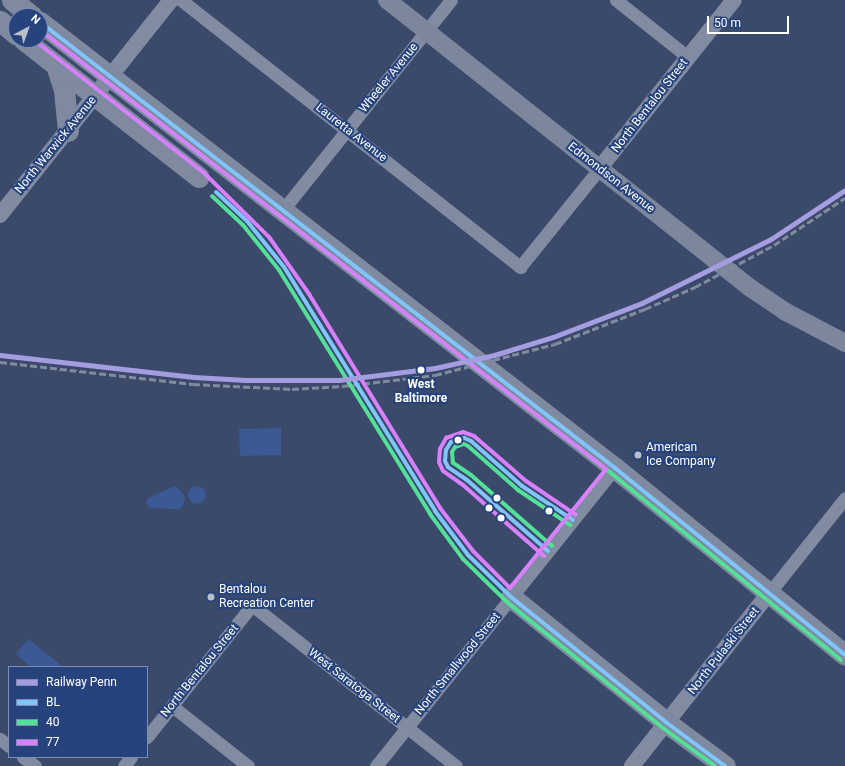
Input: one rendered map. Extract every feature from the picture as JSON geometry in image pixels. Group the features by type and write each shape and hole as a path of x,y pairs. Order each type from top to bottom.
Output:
{"main road":[{"path":"12,0 22,8"},
{"name":"Edmondson Avenue","path":"387,0 749,287 786,312 845,343"},
{"path":"0,21 8,28"},
{"path":"48,28 615,468 844,652"},
{"path":"34,48 199,177"},
{"path":"56,65 64,90 68,131"},
{"path":"95,96 110,99 175,140 202,148"},
{"path":"511,597 667,723 725,766"}],"street":[{"name":"North Warwick Avenue","path":"0,215 171,0"},
{"name":"Lauretta Avenue","path":"181,0 520,267"},
{"name":"Wheeler Avenue","path":"282,211 451,0"},
{"path":"616,0 688,57"},
{"name":"North Bentalou Street","path":"520,267 734,0"},
{"name":"North Smallwood Street","path":"376,766 615,468"},
{"name":"North Pulaski Street","path":"632,766 845,498"},
{"name":"North Bentalou Street","path":"148,736 252,605"},
{"name":"West Saratoga Street","path":"252,605 456,766"},
{"path":"172,706 248,766"},
{"path":"0,738 8,745"},
{"path":"24,758 35,766"},
{"path":"124,766 130,758"}],"shaded area":[{"path":"281,428 281,455 240,456 239,429"},
{"path":"175,486 183,493 185,498 183,506 179,509 149,508 146,502 148,498"},
{"path":"197,486 203,489 206,495 203,501 197,504 191,501 188,495 191,489"},
{"path":"28,639 62,666 30,666 16,654"}],"railway":[{"path":"0,362 193,384 292,389 343,386 435,375 555,344 645,309 695,287 774,245 845,198"}],"rail line":[{"name":"Penn","path":"0,355 194,377 246,380 339,380 435,368 494,355 553,337 642,303 771,239 845,190"}],"transit line":[{"name":"BL","path":"48,28 615,468 845,655"},
{"name":"40","path":"48,36 611,473 841,660"},
{"name":"77","path":"44,48 203,172 269,237 309,294 440,508 473,551 510,588 606,469 48,36"},
{"name":"BL","path":"216,192 247,221 284,267 435,511 468,555 511,597 667,723 725,766"},
{"name":"40","path":"212,196 243,225 279,270 430,514 463,559 507,602 663,728 715,766"},
{"name":"77","path":"544,556 463,485 443,471 439,462 440,449 446,438 463,432 474,436 526,481 576,515"},
{"name":"BL","path":"548,551 467,480 448,467 445,461 446,450 451,442 464,438 471,441 522,486 573,520"},
{"name":"40","path":"552,546 471,475 453,463 452,452 455,447 464,444 468,446 518,490 570,525"}],"place":[{"name":"West Baltimore","path":"421,370"},
{"name":"American Ice Company","path":"638,455"},
{"name":"Bentalou Recreation Center","path":"211,597"}]}
